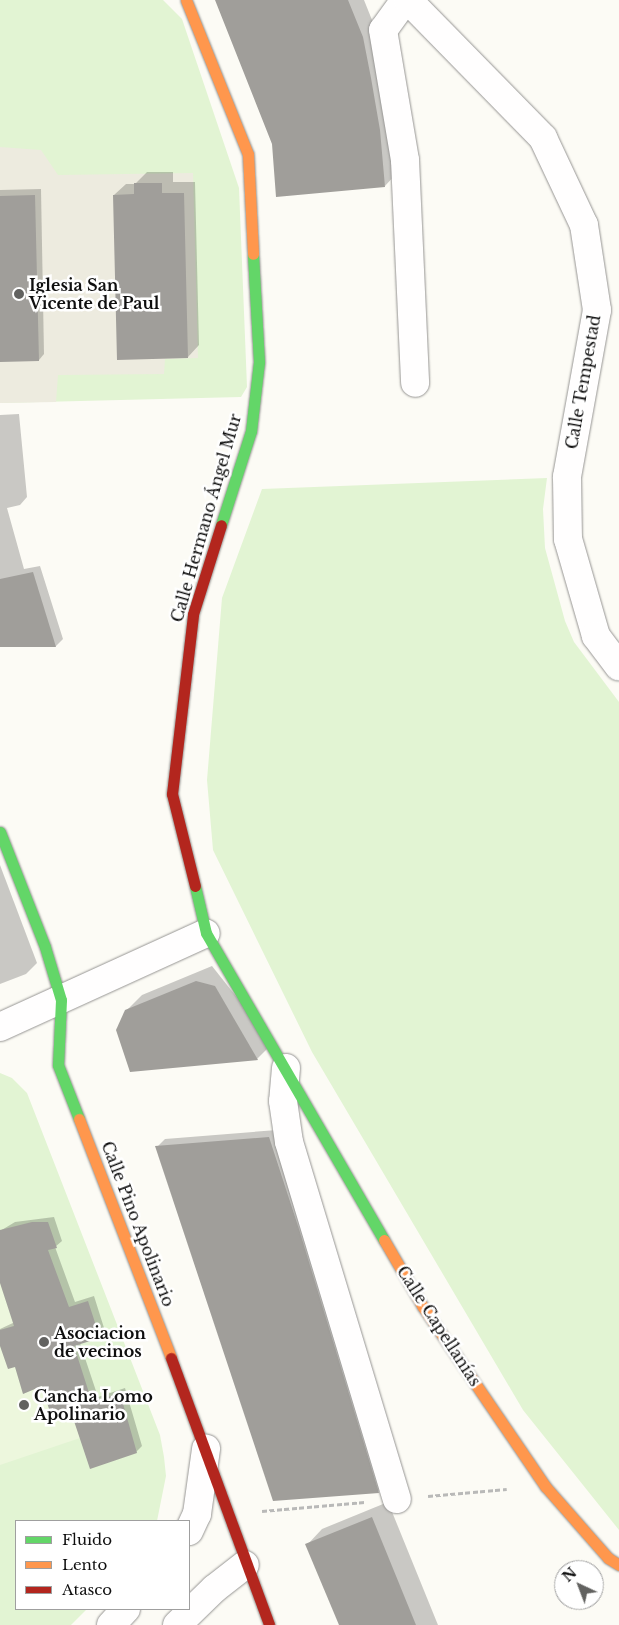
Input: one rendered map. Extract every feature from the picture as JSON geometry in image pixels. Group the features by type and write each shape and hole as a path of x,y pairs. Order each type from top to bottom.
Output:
{"street":[{"name":"Calle Hermano Ángel Mur","path":"186,0 248,154 259,362 251,431 193,614 172,794 206,933"},
{"path":"407,0 383,30 405,160 415,383"},
{"name":"Calle Tempestad","path":"407,0 544,138 584,225 596,310 567,477 568,539 596,636 619,666"},
{"name":"Calle Pino Apolinario","path":"0,832 45,947 61,1000 58,1065 206,1449 245,1565 269,1625"},
{"path":"0,1027 206,933"},
{"name":"Calle Capellanías","path":"206,933 286,1068 423,1308 545,1486 608,1558 619,1566"},
{"path":"286,1068 283,1101 289,1142 397,1499"},
{"path":"190,1529 197,1514 206,1449"},
{"path":"177,1625 214,1589 245,1565"},
{"path":"111,1625 125,1610"}],"green space":[{"path":"0,0 163,0 182,19 239,188 247,387 241,397 0,403"},
{"path":"547,478 543,509 545,548 565,621 574,642 619,702 619,1530 523,1410 312,1052 213,850 207,780 222,598 262,489"},
{"path":"0,1073 12,1078 27,1093 160,1435 166,1476 157,1520 15,1520 15,1610 86,1610 71,1625 0,1625"},
{"path":"0,1283 14,1326 0,1330"},
{"name":"Cancha Lomo Apolinario","path":"0,1346 8,1368 15,1367 23,1394 42,1386 53,1422 72,1415 80,1438 0,1465"}],"shaded area":[{"path":"0,147 41,150 58,175 193,173 198,358 165,359 164,374 58,375 56,402 0,403"}],"building":[{"path":"215,0 348,0 363,37 380,130 385,187 276,197 272,144"},
{"path":"134,183 162,183 162,193 184,193 188,358 117,360 113,195 134,194"},
{"name":"Iglesia San Vicente de Paul","path":"35,195 39,361 0,362 0,196"},
{"path":"33,572 56,647 0,647 0,579"},
{"path":"196,981 215,986 258,1060 130,1072 116,1030 125,1010"},
{"path":"269,1137 299,1229 379,1493 273,1501 155,1146"},
{"name":"Asociacion de vecinos","path":"32,1222 48,1222 57,1248 48,1250 69,1307 88,1301 100,1338 74,1346 92,1402 120,1393 137,1453 90,1469 72,1415 53,1422 42,1386 23,1394 15,1367 8,1369 0,1346 0,1330 14,1326 0,1283 0,1230"},
{"path":"372,1517 416,1625 339,1625 305,1544"}],"traffic: fast":[{"path":"221,525 251,431 259,362 253,254"},
{"path":"0,832 45,947 61,1000 58,1065 79,1119"},
{"path":"195,886 206,933 384,1240"}],"traffic: slow":[{"path":"186,0 248,154 253,254"},
{"path":"79,1119 171,1358"},
{"path":"384,1240 423,1307 545,1486 608,1558 619,1565"}],"traffic: jam":[{"path":"195,886 172,794 193,614 221,525"},
{"path":"171,1358 269,1625"}],"place":[{"name":"Iglesia San Vicente de Paul","path":"19,294"},
{"name":"Asociacion de vecinos","path":"44,1342"},
{"name":"Cancha Lomo Apolinario","path":"24,1405"}]}
